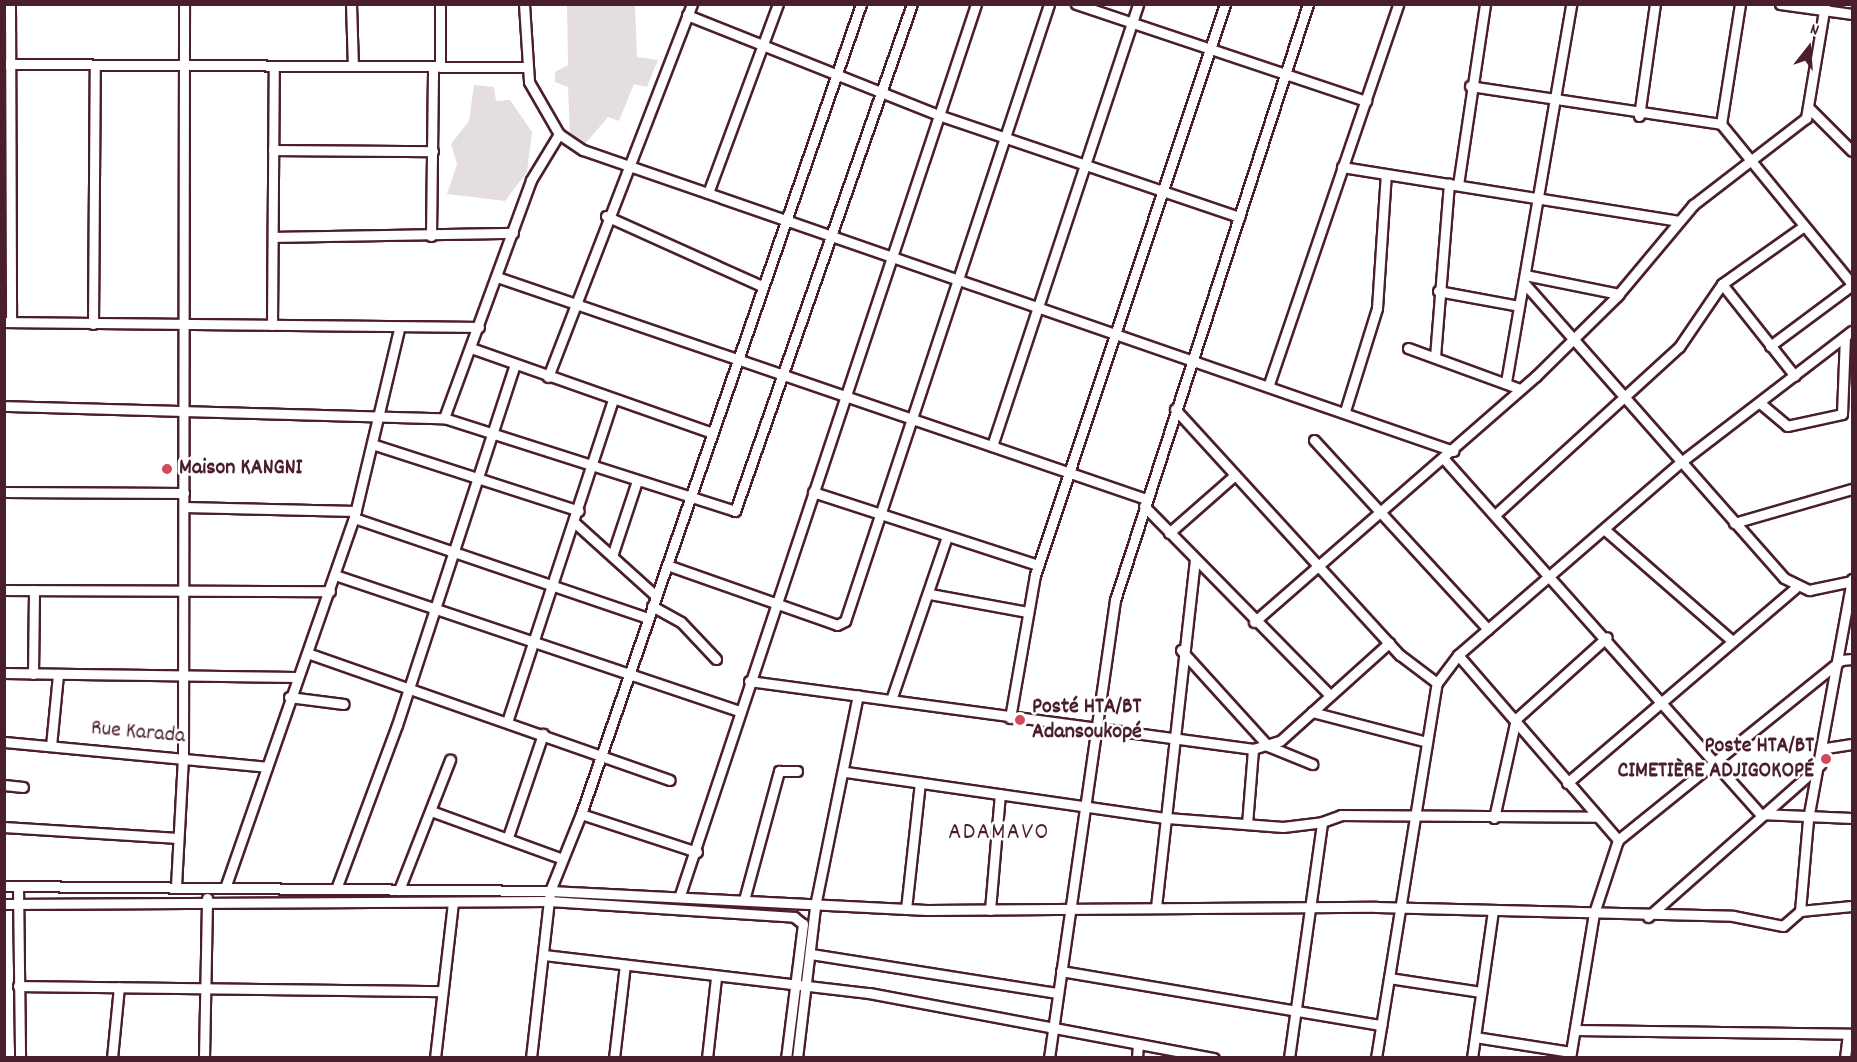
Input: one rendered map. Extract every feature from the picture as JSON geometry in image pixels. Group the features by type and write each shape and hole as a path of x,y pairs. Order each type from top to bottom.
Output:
{"street":[{"path":"10,4 7,64 8,322 399,329 479,327"},
{"path":"176,886 183,756 184,4"},
{"path":"351,4 353,66"},
{"path":"431,236 440,4"},
{"path":"524,4 525,67 559,134 583,150 1269,384 1453,451"},
{"path":"548,377 606,216 692,4"},
{"path":"708,193 778,4"},
{"path":"531,1058 549,896 560,858 581,814 785,218 861,4"},
{"path":"4,406 381,414 444,418 729,512 738,508 912,4"},
{"path":"680,895 697,852 774,603 891,255 941,116 976,4"},
{"path":"667,565 774,603 843,624 958,277 1008,138 1049,4"},
{"path":"1076,4 1210,51 1366,101"},
{"path":"992,446 1035,304 1088,162 1138,4"},
{"path":"1010,718 1027,612 1038,565 1067,471 1116,332 1225,4"},
{"path":"1048,1058 1088,808 1115,600 1308,4"},
{"path":"1269,384 1398,4"},
{"path":"1435,357 1438,291 1453,184 1485,4"},
{"path":"1506,382 1556,101 1570,4"},
{"path":"1638,116 1655,4"},
{"path":"1721,124 1740,4"},
{"path":"1779,4 1824,8 1852,14"},
{"path":"1254,622 1379,510 1444,459 1573,339 1619,294 1678,221 1752,159 1801,123 1810,109 1824,8"},
{"path":"687,15 941,116 1088,162 1162,192 1239,217"},
{"path":"7,64 525,67"},
{"path":"93,324 95,65"},
{"path":"272,325 274,66"},
{"path":"1470,86 1638,116 1721,124 1752,159 1852,284 1770,346"},
{"path":"1810,109 1852,151"},
{"path":"444,418 531,180 559,134"},
{"path":"273,150 433,151"},
{"path":"1342,167 1678,221"},
{"path":"1345,411 1377,308 1386,174"},
{"path":"606,216 762,286"},
{"path":"1496,514 1679,347 1722,284 1804,226"},
{"path":"274,237 513,233"},
{"path":"497,278 573,306 738,359 1067,471 1145,503 1169,533 1254,622 1330,695"},
{"path":"1524,279 1619,294"},
{"path":"1524,279 1573,339 1734,523 1795,588"},
{"path":"1722,284 1795,376"},
{"path":"1438,291 1519,306"},
{"path":"225,888 296,677 310,654 355,515 375,445 399,329"},
{"path":"1377,1058 1389,978 1403,908 1415,814 1437,683 1458,655 1681,462 1849,334"},
{"path":"1760,403 1787,426 1842,414 1849,334"},
{"path":"471,348 613,400 712,433"},
{"path":"1408,348 1520,389"},
{"path":"336,889 409,686 475,479 515,365"},
{"path":"507,722 579,511 613,400"},
{"path":"1175,409 1316,566 1389,643 1437,683"},
{"path":"1314,440 1488,629"},
{"path":"375,445 579,511"},
{"path":"1444,459 1552,574 1760,814 1808,819 1852,818"},
{"path":"1169,533 1234,475"},
{"path":"612,556 637,481"},
{"path":"1734,523 1852,489"},
{"path":"4,492 184,493"},
{"path":"813,492 1038,565"},
{"path":"184,507 355,515 451,552 553,584 648,618"},
{"path":"574,522 656,596"},
{"path":"1604,529 1730,639"},
{"path":"891,700 930,594 947,536"},
{"path":"1156,907 1176,739 1181,650 1195,560"},
{"path":"335,575 739,711"},
{"path":"1567,783 1730,639 1795,588 1852,581 1826,748 1808,819 1800,911"},
{"path":"4,590 330,591"},
{"path":"33,674 34,590"},
{"path":"930,594 1027,612"},
{"path":"652,606 685,626 716,659"},
{"path":"1494,818 1516,720 1607,637"},
{"path":"749,681 1253,749 1268,746 1312,712 1389,643"},
{"path":"1181,650 1268,746 1312,764"},
{"path":"310,654 409,686 670,780"},
{"path":"1458,655 1617,840"},
{"path":"1475,1037 1571,1055 1594,913 1617,840 1717,763 1841,660 1852,658"},
{"path":"4,673 183,678 296,677"},
{"path":"51,746 58,675"},
{"path":"797,1058 815,906 846,772 858,695"},
{"path":"289,697 344,704"},
{"path":"1312,712 1427,742"},
{"path":"508,837 543,734"},
{"name":"Rue Karada","path":"4,742 183,756 267,767"},
{"path":"1826,748 1852,744"},
{"path":"1247,824 1253,749"},
{"path":"399,890 450,760"},
{"path":"1648,917 1760,814 1820,765"},
{"path":"744,900 779,771 797,771"},
{"path":"846,772 1088,808 1167,818 1247,824 1322,822 1341,815 1596,817"},
{"path":"906,909 920,783"},
{"path":"4,785 23,787"},
{"path":"990,910 1000,794"},
{"path":"431,811 508,837 560,858"},
{"path":"581,814 697,852"},
{"path":"1289,1058 1322,822"},
{"path":"4,827 178,838"},
{"path":"4,886 18,895 207,902 453,903 549,896 680,895 815,906 906,909 1071,910 1310,906 1594,913 1648,917 1733,916 1778,927 1800,911 1852,906"},
{"path":"4,904 18,895 176,886 399,890 549,896 794,917 803,924 793,986 786,1058"},
{"path":"204,1058 207,887"},
{"path":"18,895 20,1058"},
{"path":"435,1058 453,903"},
{"path":"1472,1058 1493,910"},
{"path":"811,954 1058,993"},
{"path":"544,955 716,978 869,993 1214,1058"},
{"path":"614,1058 625,965"},
{"path":"1061,971 1381,1025"},
{"path":"707,1058 716,978"},
{"path":"1389,978 1481,992"},
{"path":"18,986 442,991"},
{"path":"112,1058 119,987"},
{"path":"1575,1030 1850,1034 1845,1058"},
{"path":"1137,1058 1138,1044"}],"shaded area":[{"path":"567,5 635,5 637,57 658,60 647,87 634,84 619,121 608,117 585,144 570,136 568,87 555,82 555,72 568,65"},
{"path":"474,85 494,87 496,101 510,100 532,132 527,172 505,201 447,194 457,164 451,144 469,121"}],"place":[{"name":"Maison KANGNI","path":"167,469"},
{"name":"Posté HTA/BT Adansoukopé","path":"1020,720"},
{"name":"Poste HTA/BT CIMETIÈRE ADJIGOKOPÉ","path":"1826,759"}],"district":[{"name":"ADAMAVO","path":"999,834"}]}
